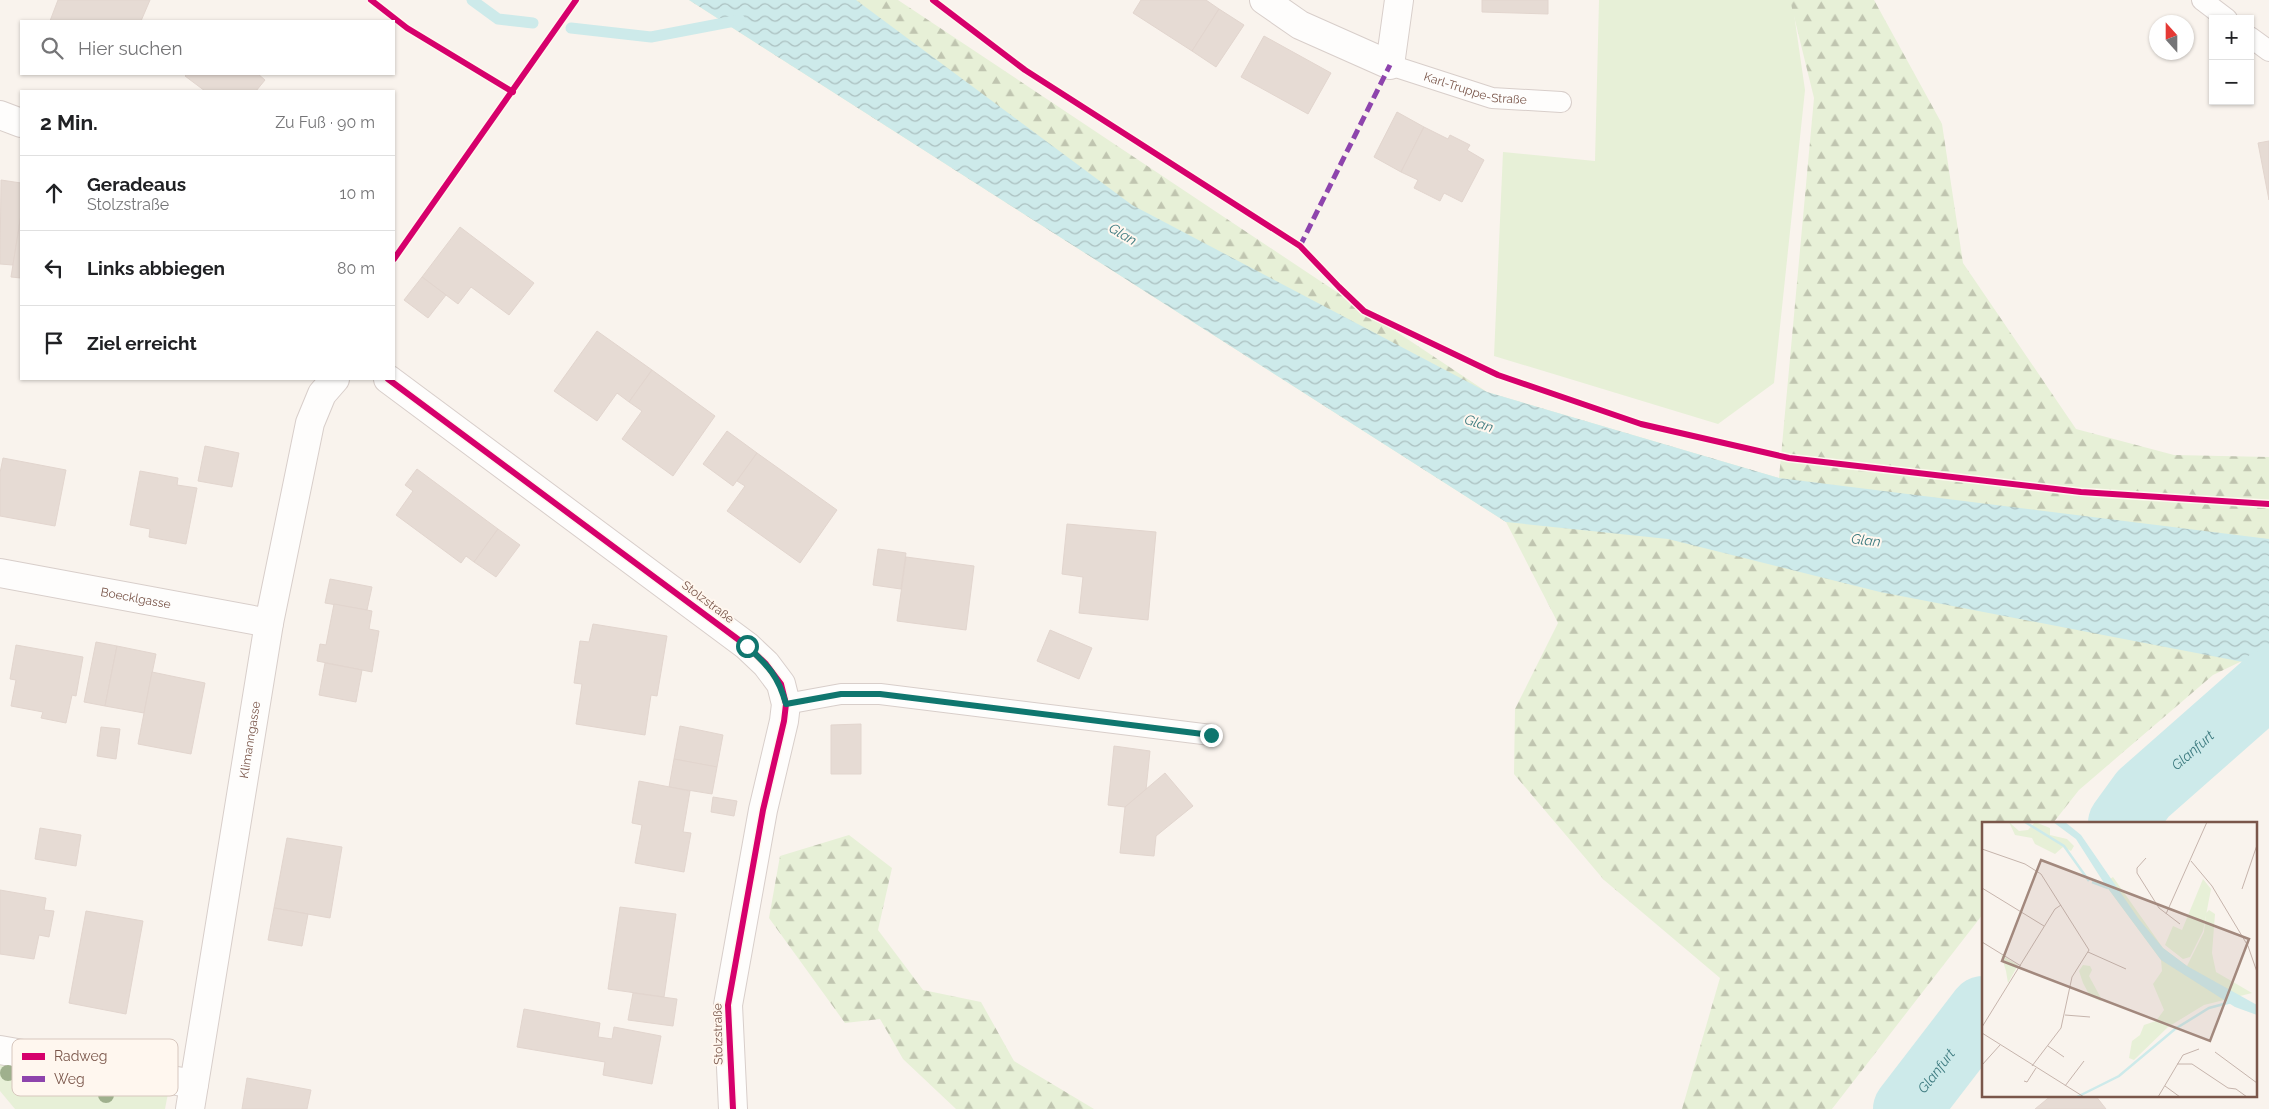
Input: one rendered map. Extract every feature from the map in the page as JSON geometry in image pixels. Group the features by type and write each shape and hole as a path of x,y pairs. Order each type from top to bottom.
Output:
{"street":[{"name":"Karl-Truppe-Straße","path":"1264,0 1300,25 1390,65"},
{"path":"1390,65 1399,0"},
{"path":"0,115 20,123"},
{"name":"Klimanngasse","path":"192,1096 269,623 310,424 322,394 333,380"},
{"name":"Stolzstraße","path":"389,380 747,646 766,664 781,684 786,704 784,721 763,810 728,1005 733,1109"},
{"name":"Boecklgasse","path":"0,573 269,623"},
{"path":"178,1093 192,1096"}],"lane":[{"path":"2202,0 2221,15"},
{"path":"2254,40 2269,51"},
{"name":"Karl-Truppe-Straße","path":"1390,65 1492,98 1561,102"},
{"path":"786,704 841,694 880,694 1211,735"}],"green space":[{"path":"689,0 898,0 1487,392 1779,478 1814,98 1790,0 1874,0 1942,124 1963,263 2076,429 2174,455 2269,457 2269,648 2213,675 2079,790 2054,822 1982,822 1982,915 1832,1109 1682,1109 1720,978 1604,880 1514,774 1515,709 1558,623 1506,522"},
{"path":"1599,0 1792,0 1805,90 1774,383 1718,424 1494,356 1503,152 1595,161"},
{"path":"849,835 892,868 878,930 923,990 981,1002 1014,1061 1094,1109 956,1109 903,1059 880,1019 845,1023 769,918 780,856"},
{"path":"0,1058 12,1060 12,1096 167,1096 165,1109 15,1109 0,1091"}],"water":[{"name":"Glan","path":"689,0 856,0 1132,205 1487,392 1779,478 2269,539 2269,667 1880,592 1668,539 1506,522"}],"building":[{"path":"58,0 150,0 141,20 50,20"},
{"path":"1141,0 1206,0 1219,9 1192,51 1133,13"},
{"path":"1482,0 1548,0 1548,14 1482,12"},
{"path":"1219,9 1244,25 1216,67 1192,51"},
{"path":"1264,36 1331,73 1308,114 1241,77"},
{"path":"259,75 265,80 257,90 204,90 185,76"},
{"path":"1397,112 1424,127 1401,172 1374,157"},
{"path":"1424,127 1448,139 1450,135 1470,145 1467,150 1484,160 1462,202 1444,193 1440,201 1414,188 1418,180 1401,172"},
{"path":"2269,141 2269,200 2258,143"},
{"path":"1,180 20,183 20,220 13,265 0,264"},
{"path":"20,221 20,278 11,277"},
{"path":"460,227 534,283 509,315 471,287 458,304 422,277"},
{"path":"422,277 446,295 428,318 404,300"},
{"path":"597,331 652,370 629,402 617,393 597,421 554,391"},
{"path":"652,370 715,416 673,476 622,439 642,411 629,402"},
{"path":"727,431 757,453 733,486 703,464"},
{"path":"205,446 239,453 232,487 198,481"},
{"path":"757,453 837,510 800,563 727,511 745,486 737,481"},
{"path":"3,458 66,470 55,526 0,516 0,473"},
{"path":"417,469 498,529 474,562 466,556 461,563 396,515 413,491 405,485"},
{"path":"140,471 178,478 177,485 197,488 186,544 149,537 150,529 130,525"},
{"path":"1067,524 1156,532 1148,620 1079,613 1083,577 1062,574"},
{"path":"498,529 520,545 496,577 474,562"},
{"path":"878,549 906,553 901,589 873,585"},
{"path":"906,557 974,566 966,630 897,621"},
{"path":"330,579 372,587 367,610 325,603"},
{"path":"334,604 372,611 369,629 379,631 372,672 317,661 320,644 326,645"},
{"path":"593,624 667,636 657,696 651,695 645,735 576,724 582,684 574,683 580,641 589,642"},
{"path":"1050,630 1092,648 1079,679 1037,661"},
{"path":"96,642 117,646 105,706 84,702"},
{"path":"16,645 83,657 76,696 72,695 66,723 41,718 43,712 11,706 16,680 10,679"},
{"path":"117,646 156,654 144,713 105,706"},
{"path":"325,663 362,670 356,702 319,695"},
{"path":"152,672 205,683 191,754 138,744"},
{"path":"861,724 861,774 831,774 831,725"},
{"path":"680,726 723,735 717,767 674,759"},
{"path":"101,727 120,729 116,759 97,756"},
{"path":"1114,746 1150,751 1146,790 1125,807 1108,805"},
{"path":"674,759 717,767 712,794 669,787"},
{"path":"1165,773 1193,806 1156,836 1154,856 1120,853 1125,807"},
{"path":"639,781 690,791 683,832 691,833 684,872 635,863 642,825 632,823"},
{"path":"713,797 737,801 734,816 711,812"},
{"path":"40,828 81,835 76,866 35,859"},
{"path":"287,838 342,847 330,918 274,908"},
{"path":"0,890 46,898 44,910 54,911 49,937 39,935 34,959 0,954"},
{"path":"620,907 676,914 664,997 608,989"},
{"path":"274,908 308,914 302,946 268,940"},
{"path":"86,911 143,921 126,1014 69,1003"},
{"path":"633,993 677,999 673,1026 628,1020"},
{"path":"524,1009 600,1023 598,1037 612,1039 614,1027 661,1036 652,1084 603,1075 605,1062 517,1047"},
{"path":"247,1078 311,1090 307,1109 242,1109"},
{"path":"2051,1096 2096,1096 2106,1109 2035,1109"}],"waterway":[{"path":"472,0 498,19 533,23"},
{"path":"571,28 651,37 740,20"},
{"name":"Glanfurt","path":"2123,822 2143,794 2269,683"},
{"name":"Glanfurt","path":"1907,1109 1982,1011"}],"marked path":[{"path":"1300,246 1390,65"}],"cycle path":[{"path":"371,0 407,28 513,92"},
{"path":"395,258 576,0"},
{"path":"933,0 1025,70 1300,246 1364,311 1498,375 1641,424 1789,458 2081,492 2269,504"},
{"path":"389,380 747,646 766,664 781,684 786,704 784,721 763,810 728,1005 733,1109"}],"route":[{"path":"747,646 766,664 781,684 786,704 841,694 880,694 1211,735"}]}
